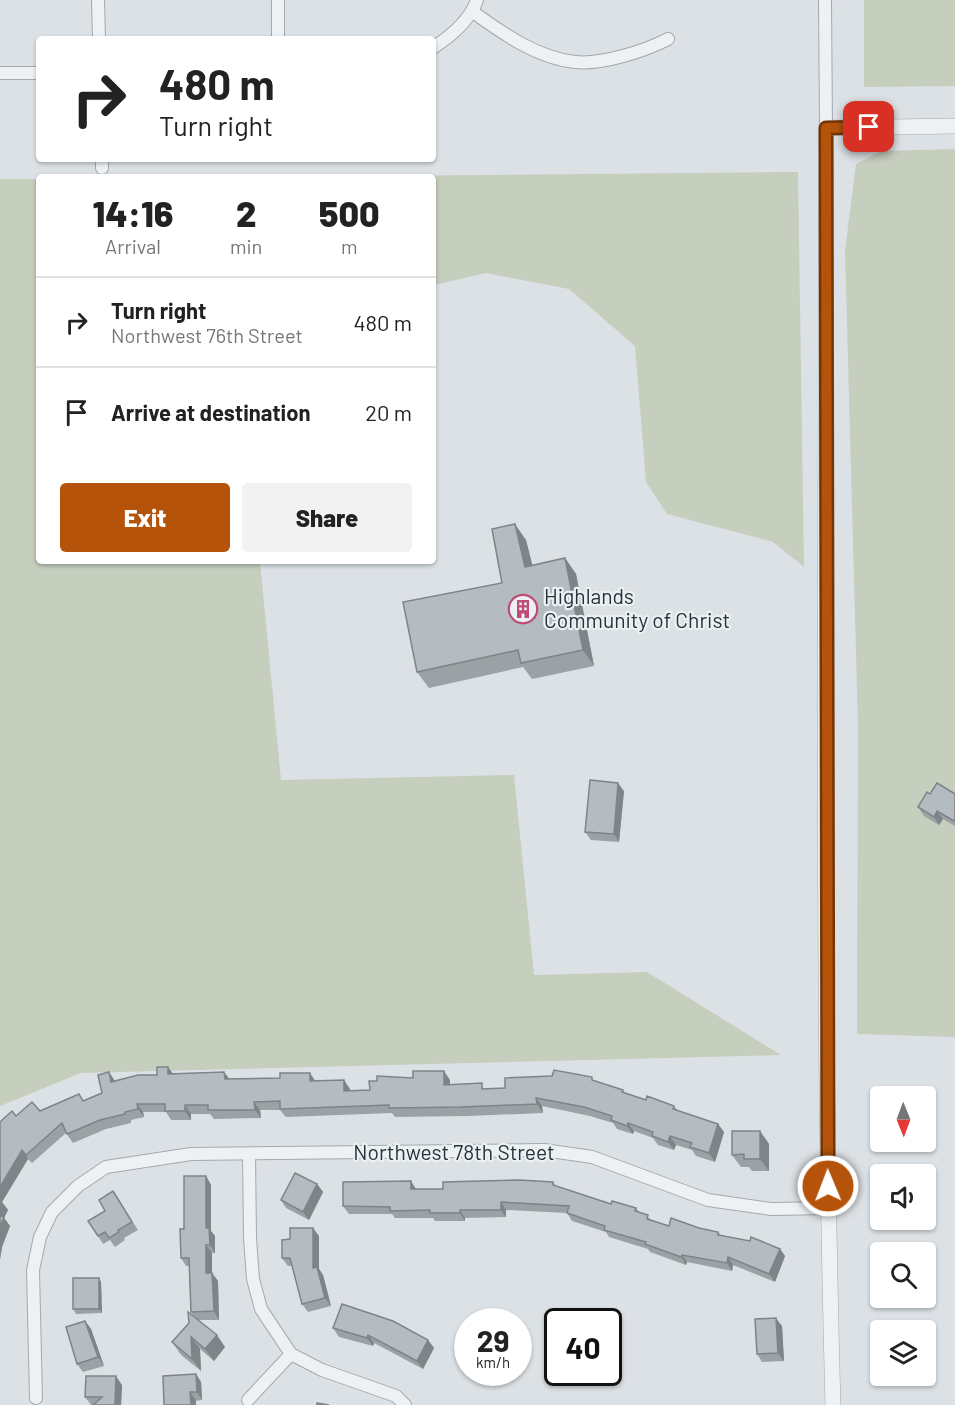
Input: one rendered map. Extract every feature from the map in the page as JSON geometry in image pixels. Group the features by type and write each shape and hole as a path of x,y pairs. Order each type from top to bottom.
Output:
{"street":[{"path":"98,0 99,36"},
{"path":"278,0 278,36"},
{"path":"825,0 828,1209 833,1405"},
{"path":"436,46 475,6 502,33 544,54 576,63 614,59 655,46 668,39"},
{"path":"0,73 36,72"},
{"path":"826,128 955,126"},
{"name":"Northwest 78th Street","path":"36,1398 33,1270 40,1237 52,1212 78,1186 106,1167 191,1154 544,1150 592,1157 708,1200 771,1209 828,1209"},
{"path":"249,1154 253,1279 261,1309 291,1354 322,1370 396,1396 405,1405"},
{"path":"248,1400 291,1354"}],"green space":[{"path":"864,0 955,0 955,86 864,87"},
{"path":"955,149 955,1037 857,1034 858,726 845,251 856,164 881,151"},
{"path":"798,172 804,567 773,542 667,514 646,482 635,346 569,289 486,273 436,285 436,175"},
{"path":"0,179 36,179 36,564 260,564 281,780 514,775 534,975 647,972 781,1055 81,1073 0,1106"}],"building":[{"name":"Highlands Community of Christ","path":"515,524 525,567 565,558 583,650 521,663 518,650 417,672 403,602 502,583 492,529"},
{"path":"590,780 618,783 614,834 585,832"},
{"path":"937,783 955,794 954,821 937,811 934,817 918,807 927,792 930,794"},
{"path":"157,1067 168,1067 168,1074 224,1072 225,1079 280,1078 280,1073 310,1073 310,1081 344,1080 344,1091 370,1090 369,1081 377,1081 377,1076 413,1078 413,1071 444,1071 444,1085 482,1083 482,1089 505,1088 505,1078 552,1076 554,1070 592,1077 592,1080 623,1090 622,1092 646,1100 647,1096 674,1106 673,1109 718,1124 709,1153 690,1147 692,1143 670,1136 668,1142 652,1136 653,1132 628,1123 627,1126 611,1120 612,1116 584,1107 536,1098 537,1104 461,1107 389,1108 389,1105 280,1109 280,1101 254,1102 255,1110 208,1110 208,1105 185,1105 185,1111 165,1111 165,1104 137,1104 138,1109 100,1120 67,1134 62,1123 26,1155 22,1150 0,1187 0,1122 12,1111 16,1116 32,1102 40,1111 79,1094 83,1101 102,1093 98,1075 109,1072 111,1082 138,1075 157,1075"},
{"path":"732,1131 760,1131 760,1159 744,1159 744,1154 732,1155"},
{"path":"295,1173 317,1184 303,1212 281,1200"},
{"path":"184,1176 206,1176 206,1228 209,1228 210,1245 206,1245 206,1273 212,1273 214,1311 191,1312 189,1258 181,1258 180,1229 184,1229"},
{"path":"519,1180 553,1182 553,1185 611,1204 612,1201 636,1208 635,1211 648,1215 647,1219 669,1226 671,1218 718,1232 718,1235 750,1241 751,1237 780,1249 769,1274 728,1257 727,1263 682,1255 681,1257 645,1244 646,1242 604,1230 605,1226 567,1213 569,1206 501,1202 501,1210 430,1213 430,1210 390,1211 390,1207 343,1206 343,1182 411,1181 411,1189 443,1189 443,1182"},
{"path":"113,1191 132,1222 109,1238 105,1232 98,1236 88,1221 105,1211 99,1200"},
{"path":"290,1228 313,1228 313,1268 317,1267 325,1298 302,1304 290,1258 282,1258 282,1240 290,1239"},
{"path":"73,1278 99,1278 99,1309 73,1309"},
{"path":"342,1304 393,1321 428,1340 417,1361 368,1335 367,1338 333,1328"},
{"path":"188,1312 217,1335 205,1349 191,1337 192,1359 172,1342 189,1323"},
{"path":"776,1318 778,1353 757,1354 755,1319"},
{"path":"85,1321 98,1357 77,1364 66,1327"},
{"path":"196,1374 197,1392 190,1392 191,1405 164,1405 163,1376"},
{"path":"86,1376 116,1376 115,1405 93,1405 102,1397 85,1397"}],"place":[{"name":"Highlands Community of Christ","path":"523,609"}],"route":[{"path":"828,1186 826,128 869,127"}]}
